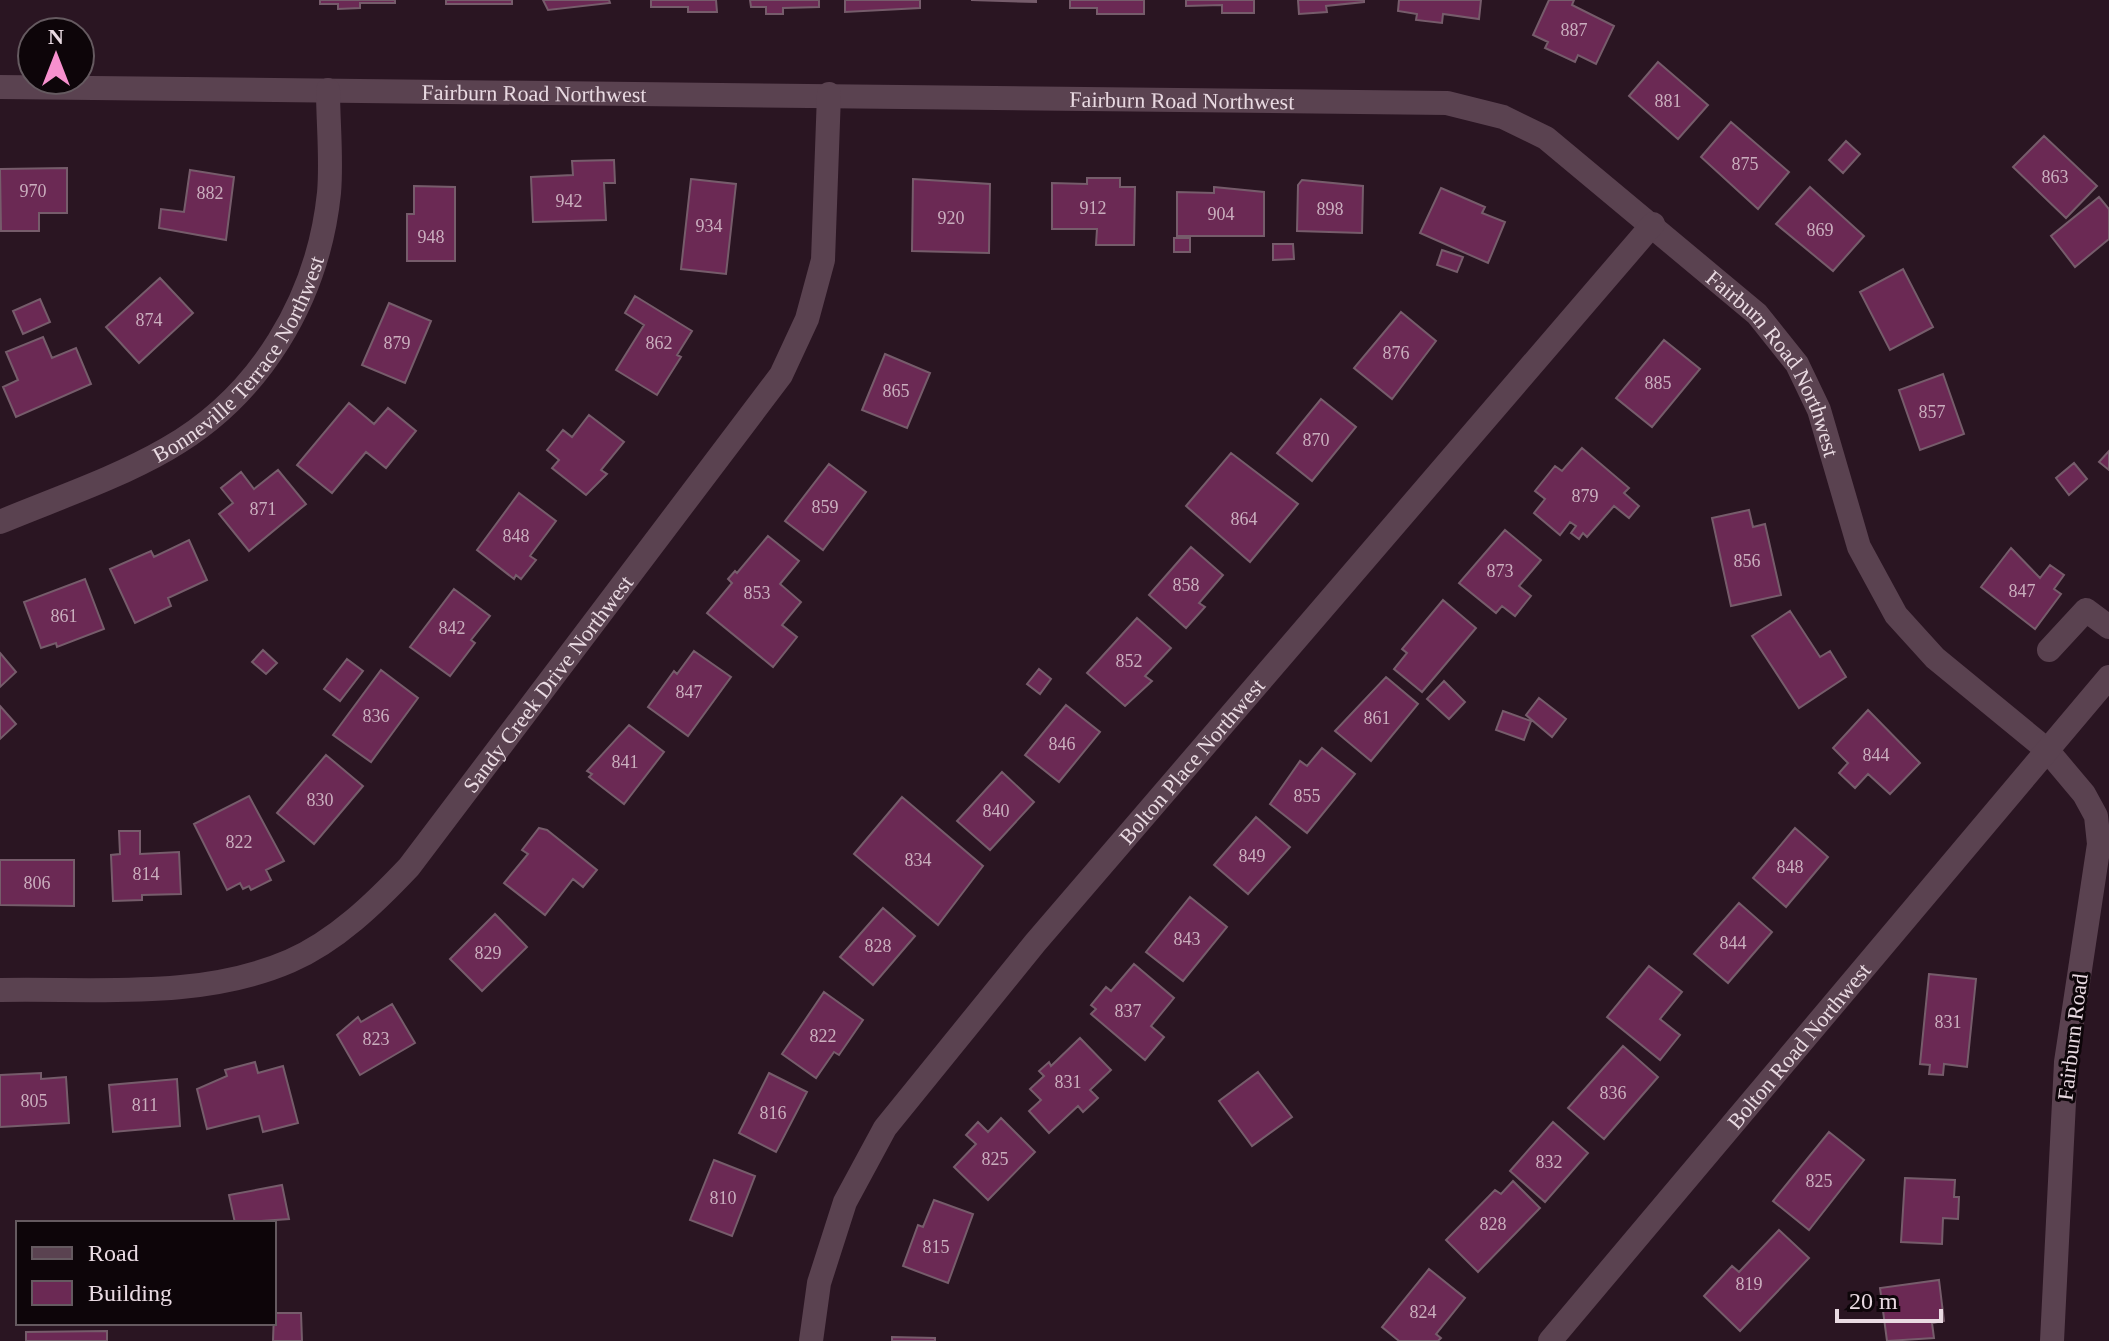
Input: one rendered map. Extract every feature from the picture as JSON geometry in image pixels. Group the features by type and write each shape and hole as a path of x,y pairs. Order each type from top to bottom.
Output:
{"street":[{"name":"Fairburn Road Northwest","path":"0,87 1447,103 1503,117 1546,138 1653,224 1757,314 1797,364 1819,410 1859,547 1896,615 1935,658 2047,750"},
{"name":"Bonneville Terrace Northwest","path":"0,522 166,450 211,419 251,381 294,318 319,251 329,191 328,90"},
{"name":"Sandy Creek Drive Northwest","path":"0,990 199,987 291,961 366,912 409,867 781,375 807,319 823,260 829,94"},
{"name":"Bolton Place Northwest","path":"811,1341 819,1283 845,1202 885,1128 1035,943 1653,224"},
{"path":"2049,650 2086,610 2109,627"},
{"name":"Bolton Road Northwest","path":"1550,1341 2109,677"},
{"name":"Fairburn Road","path":"2047,750 2084,794 2096,816 2099,844 2066,1062 2052,1341"}],"building":[{"path":"320,0 395,0 395,3 360,3 360,8 338,9 338,4 320,4"},
{"path":"446,0 512,0 512,4 446,4"},
{"path":"543,0 609,0 610,3 548,10"},
{"path":"651,0 716,0 717,12 688,12 688,7 651,7"},
{"path":"750,0 819,0 819,7 783,8 783,14 766,14 766,7 751,7"},
{"path":"845,0 920,0 920,8 845,12"},
{"path":"971,0 1036,0 1036,2"},
{"path":"1070,0 1144,0 1144,14 1097,14 1097,8 1070,8"},
{"path":"1186,0 1254,0 1254,13 1222,13 1222,5 1186,6"},
{"path":"1298,0 1364,2 1326,6 1327,12 1299,14"},
{"path":"1399,0 1481,0 1479,19 1443,14 1442,23 1416,20 1417,14 1398,11"},
{"path":"1549,0 1574,0 1572,5 1614,26 1596,64 1578,55 1575,62 1545,48 1548,42 1533,35"},
{"path":"1658,62 1708,105 1678,139 1629,96"},
{"path":"1731,122 1789,172 1758,209 1701,157"},
{"path":"2044,136 2097,186 2066,218 2013,167"},
{"path":"1846,141 1860,154 1843,173 1829,160"},
{"path":"614,160 615,183 604,183 606,220 533,222 531,177 573,175 572,161"},
{"path":"67,168 67,213 39,213 39,231 1,231 0,169"},
{"path":"190,170 234,177 226,240 159,228 161,209 184,212"},
{"path":"1087,178 1120,178 1120,187 1135,187 1134,245 1096,245 1097,229 1052,229 1052,183 1087,184"},
{"path":"691,179 736,184 726,274 681,269"},
{"path":"913,179 990,184 989,253 912,251"},
{"path":"1302,180 1363,186 1362,233 1297,231 1298,185"},
{"path":"414,186 455,187 455,261 407,261 407,214 414,214"},
{"path":"1214,187 1264,192 1264,236 1177,236 1177,192 1214,193"},
{"path":"1810,187 1864,236 1833,271 1776,224"},
{"path":"1441,188 1485,207 1482,213 1505,222 1488,263 1420,233"},
{"path":"2099,197 2109,209 2109,239 2075,267 2051,236"},
{"path":"1174,238 1190,238 1190,252 1174,252"},
{"path":"1273,244 1293,244 1294,259 1273,260"},
{"path":"1442,250 1463,257 1457,272 1437,265"},
{"path":"1903,269 1933,327 1890,350 1860,292"},
{"path":"160,278 193,313 139,363 106,327"},
{"path":"635,296 692,331 677,355 681,357 657,395 616,370 644,325 625,313"},
{"path":"40,299 50,322 23,334 13,311"},
{"path":"389,303 431,321 405,383 362,365"},
{"path":"1401,312 1436,341 1392,399 1354,368"},
{"path":"43,337 52,358 76,348 91,384 16,417 3,387 18,380 6,352"},
{"path":"1664,340 1700,369 1652,427 1616,398"},
{"path":"885,354 930,373 907,428 862,410"},
{"path":"1943,374 1964,434 1920,450 1899,390"},
{"path":"1321,399 1356,427 1312,481 1277,453"},
{"path":"349,403 374,424 388,408 416,431 386,468 366,452 332,493 297,465"},
{"path":"589,415 624,442 601,470 607,474 586,495 552,468 559,460 547,450 563,430 572,437"},
{"path":"1582,448 1629,488 1624,493 1639,506 1629,518 1614,506 1587,537 1583,533 1579,539 1571,533 1576,526 1570,522 1560,535 1534,513 1545,499 1535,491 1555,466 1562,471"},
{"path":"2109,451 2109,470 2099,462"},
{"path":"1231,453 1298,504 1250,562 1186,506"},
{"path":"2074,463 2087,479 2069,495 2056,478"},
{"path":"829,464 866,492 823,550 785,521"},
{"path":"278,470 306,504 249,551 219,514 233,503 221,488 241,472 254,489"},
{"path":"519,493 556,521 530,556 536,560 521,579 516,575 514,579 477,550"},
{"path":"1749,510 1753,527 1765,524 1781,595 1731,606 1712,518"},
{"path":"1505,530 1541,560 1519,586 1531,596 1515,616 1502,606 1496,613 1459,583"},
{"path":"768,536 799,561 780,584 801,602 782,625 797,637 773,667 707,613 732,583 728,579 735,571 737,573"},
{"path":"189,540 207,580 168,598 171,606 135,623 110,569 151,551 154,557"},
{"path":"1191,547 1223,575 1199,603 1205,607 1186,628 1149,595"},
{"path":"2011,548 2040,578 2050,565 2064,575 2054,589 2061,594 2035,629 1981,587"},
{"path":"85,579 104,629 57,647 56,643 41,648 24,602"},
{"path":"454,589 490,616 471,640 475,643 450,676 410,647"},
{"path":"1443,600 1476,628 1422,692 1394,669 1407,653 1402,649"},
{"path":"1790,611 1820,657 1830,651 1846,677 1799,708 1752,636"},
{"path":"1137,618 1171,648 1145,676 1152,681 1125,706 1087,673"},
{"path":"263,650 277,663 266,674 252,662"},
{"path":"694,651 731,677 688,736 648,707 674,671 677,674"},
{"path":"0,653 16,672 0,687"},
{"path":"347,659 363,671 340,701 324,689"},
{"path":"1039,669 1051,679 1040,694 1027,684"},
{"path":"381,670 418,698 371,762 333,735"},
{"path":"1386,677 1418,704 1371,761 1335,731"},
{"path":"1444,681 1465,702 1449,719 1427,699"},
{"path":"1539,698 1566,719 1552,737 1526,715"},
{"path":"1066,705 1100,732 1059,782 1025,755"},
{"path":"0,706 16,724 0,739"},
{"path":"1868,710 1920,763 1890,794 1868,774 1855,788 1839,773 1848,763 1833,748"},
{"path":"1503,711 1531,721 1524,740 1496,730"},
{"path":"629,725 664,752 624,804 589,777 592,774 587,771"},
{"path":"1322,748 1355,774 1307,833 1270,804 1300,761 1307,766"},
{"path":"326,755 363,786 314,844 277,813"},
{"path":"1002,772 1034,802 990,850 957,821"},
{"path":"249,796 284,861 266,870 271,880 251,890 249,886 243,889 240,883 227,890 194,824"},
{"path":"902,797 983,866 938,925 854,854"},
{"path":"1256,817 1290,847 1248,894 1214,865"},
{"path":"539,828 547,830 597,870 583,887 573,879 545,915 504,883 528,854 522,850"},
{"path":"1795,828 1828,857 1786,907 1753,878"},
{"path":"119,831 140,831 140,854 179,852 181,894 142,895 142,900 113,901 111,855 120,854"},
{"path":"0,860 74,860 74,906 0,905"},
{"path":"1190,897 1227,927 1183,981 1146,952"},
{"path":"1739,903 1772,932 1728,983 1694,954"},
{"path":"883,908 915,936 873,985 840,957"},
{"path":"495,914 527,947 482,991 450,959"},
{"path":"1134,964 1174,998 1151,1026 1164,1037 1145,1060 1091,1014 1096,1009 1091,1005 1106,987 1111,991"},
{"path":"1649,966 1682,992 1660,1019 1680,1035 1660,1060 1607,1017"},
{"path":"1929,974 1976,979 1967,1067 1944,1064 1943,1075 1929,1074 1930,1065 1920,1064"},
{"path":"824,992 863,1020 839,1055 834,1052 816,1078 782,1054"},
{"path":"392,1004 415,1043 360,1075 337,1035 358,1017 361,1022"},
{"path":"1080,1038 1111,1070 1090,1090 1098,1098 1083,1112 1078,1106 1049,1133 1029,1111 1041,1100 1030,1089 1044,1076 1039,1071 1049,1062 1051,1066"},
{"path":"1623,1046 1658,1077 1604,1139 1568,1108"},
{"path":"255,1062 258,1073 283,1066 298,1123 263,1132 259,1116 207,1129 197,1089 227,1076 225,1070"},
{"path":"1258,1072 1292,1117 1252,1146 1219,1101"},
{"path":"41,1073 41,1079 66,1077 69,1123 0,1127 0,1075"},
{"path":"769,1073 807,1092 776,1152 739,1133"},
{"path":"177,1079 180,1126 113,1132 109,1085"},
{"path":"1001,1118 1035,1152 988,1200 954,1167 976,1144 966,1135 978,1122 988,1132"},
{"path":"1553,1122 1588,1153 1545,1202 1510,1171"},
{"path":"1829,1132 1864,1160 1809,1230 1773,1201"},
{"path":"714,1160 755,1176 732,1236 690,1220"},
{"path":"1905,1178 1955,1180 1954,1197 1959,1197 1958,1219 1943,1218 1942,1244 1901,1242"},
{"path":"1513,1181 1540,1208 1478,1272 1446,1240 1495,1190 1501,1194"},
{"path":"282,1185 289,1219 235,1221 229,1195"},
{"path":"934,1200 973,1214 948,1283 903,1266 918,1225 923,1227"},
{"path":"1779,1230 1809,1258 1740,1331 1704,1296 1732,1266 1739,1272"},
{"path":"1429,1269 1465,1298 1436,1334 1441,1338 1438,1341 1399,1341 1382,1327"},
{"path":"1939,1280 1944,1321 1932,1323 1934,1338 1887,1341 1880,1288"},
{"path":"276,1313 301,1313 302,1341 273,1341"},
{"path":"107,1331 107,1341 26,1341 26,1332"},
{"path":"892,1337 935,1338 935,1341 892,1341"}]}
